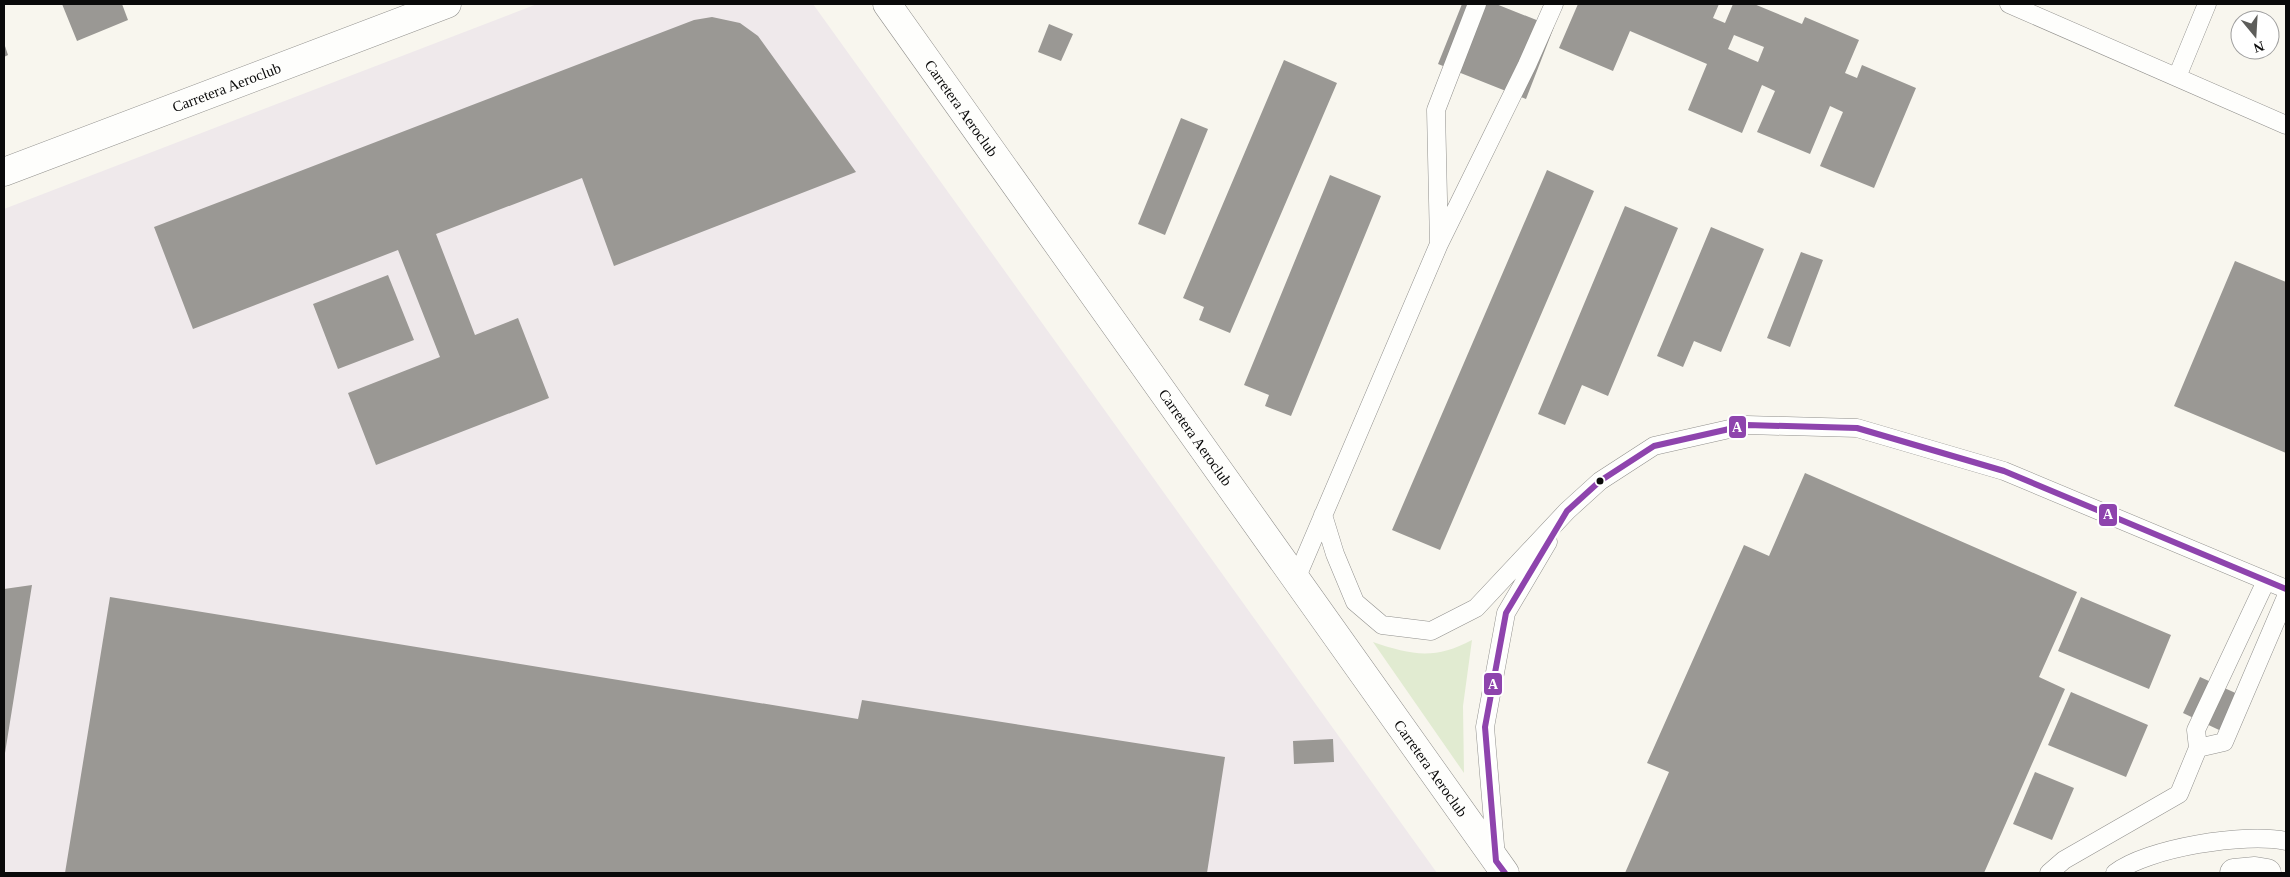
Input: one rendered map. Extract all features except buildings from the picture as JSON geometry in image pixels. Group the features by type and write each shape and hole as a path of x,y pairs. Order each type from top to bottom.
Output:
{"street":[{"name":"Carretera Aeroclub","path":"4,172 448,4"},
{"name":"Carretera Aeroclub","path":"887,4 1501,867"},
{"path":"2234,873 2255,871 2267,873"}],"lane":[{"path":"1439,244 1436,110 1477,4"},
{"path":"1296,579 1439,244 1527,65 1554,4"},
{"path":"2009,4 2286,125"},
{"path":"2177,77 2207,4"},
{"path":"1323,515 1335,554 1355,602 1382,625 1431,631 1476,608 1567,511 1600,481 1654,446 1747,425 1857,428 2004,471 2286,589"},
{"path":"1501,867 1485,727 1506,613 1567,511"},
{"path":"2048,873 2064,860 2179,794 2198,748 2196,730 2266,580"},
{"path":"2198,748 2224,742 2286,597"},
{"path":"2115,873 2124,866 2162,852 2221,840 2286,841"}],"shaded area":[{"path":"537,4 813,4 1437,873 4,873 4,209"}],"green space":[{"path":"1472,640 1463,706 1464,773 1373,642 1399,650 1434,653 1446,651"}],"transit line":[{"name":"A","path":"1505,873 1496,861 1485,727 1506,613 1567,511 1600,481 1654,446 1747,425 1857,428 2004,471 2286,589"}]}
